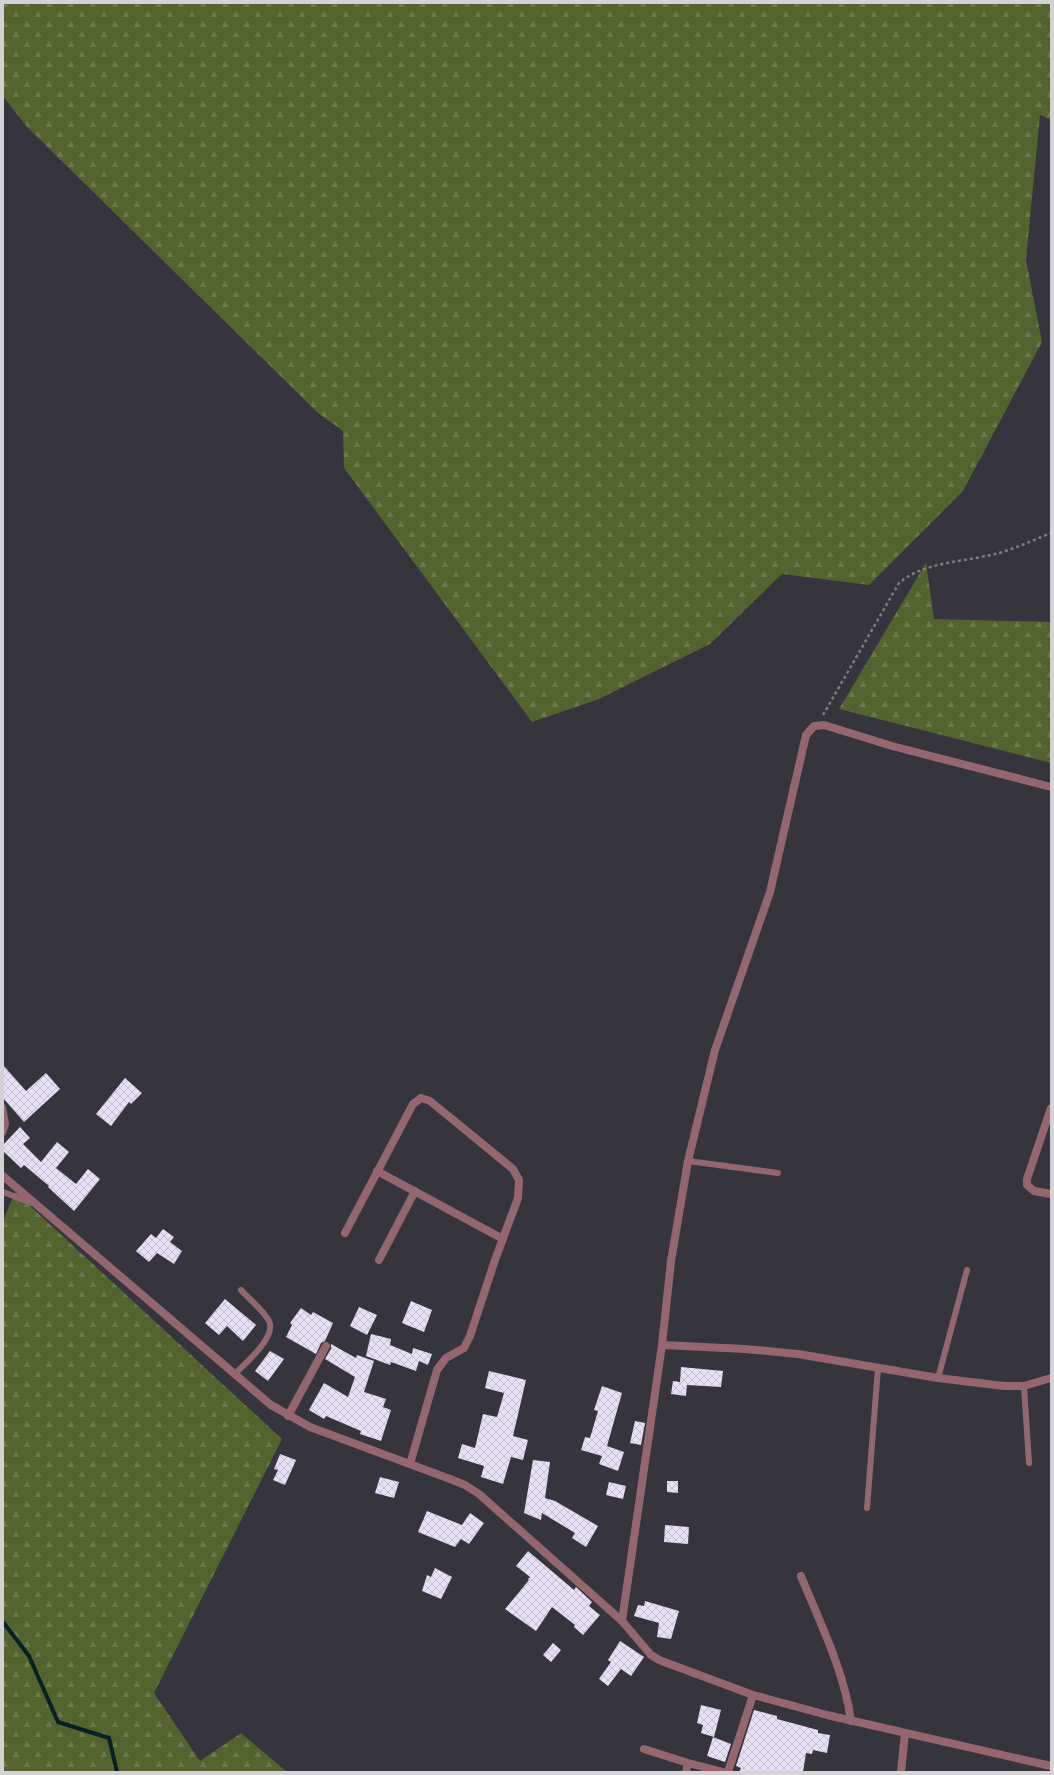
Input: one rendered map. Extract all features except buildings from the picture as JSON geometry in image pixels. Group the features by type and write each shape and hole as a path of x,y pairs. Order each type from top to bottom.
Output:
{"street":[{"path":"622,1621 662,1345 671,1261 688,1161 715,1050 770,892 803,742 809,730 818,724 840,729 892,746 1051,788"},
{"path":"345,1233 413,1104 421,1098 430,1101 513,1169 520,1186 468,1342 458,1352 446,1358 437,1370 410,1464"},
{"path":"1051,1108 1027,1179 1027,1185 1034,1191 1051,1194"},
{"path":"378,1172 503,1239"},
{"path":"3,1176 271,1405 288,1416 310,1427 465,1485 479,1494 622,1621 651,1655 659,1660 753,1695 851,1721 1051,1766"},
{"path":"379,1260 415,1191"},
{"path":"662,1345 745,1349 798,1354 938,1378 1004,1386 1024,1386 1051,1378"},
{"path":"288,1416 326,1346"},
{"path":"801,1576 841,1676 848,1698 851,1721"},
{"path":"728,1772 753,1695"},
{"path":"901,1772 906,1733"},
{"path":"644,1749 723,1772"},
{"path":"686,1772 688,1763"}],"lane":[{"path":"3,1107 6,1124 3,1133"},
{"path":"688,1161 778,1173"},
{"path":"3,1192 36,1204"},
{"path":"938,1378 967,1270"},
{"path":"235,1374 266,1341 270,1328 270,1322 266,1316 241,1290"},
{"path":"868,1508 878,1368"},
{"path":"1024,1386 1029,1464"}],"path":[{"path":"818,724 899,583 910,574 942,565 999,553 1051,533"}],"green space":[{"path":"3,3 1051,3 1051,120 1040,115 1026,260 1042,342 963,491 869,585 782,574 710,644 599,699 532,722 344,468 343,431 318,413 27,127 3,96"},
{"path":"926,563 934,619 1051,622 1051,763 839,709"},
{"path":"15,1192 282,1439 154,1693 200,1761 241,1733 287,1772 3,1772 3,1221"}],"waterway":[{"path":"3,1622 29,1656 58,1722 109,1738 117,1772"}]}
